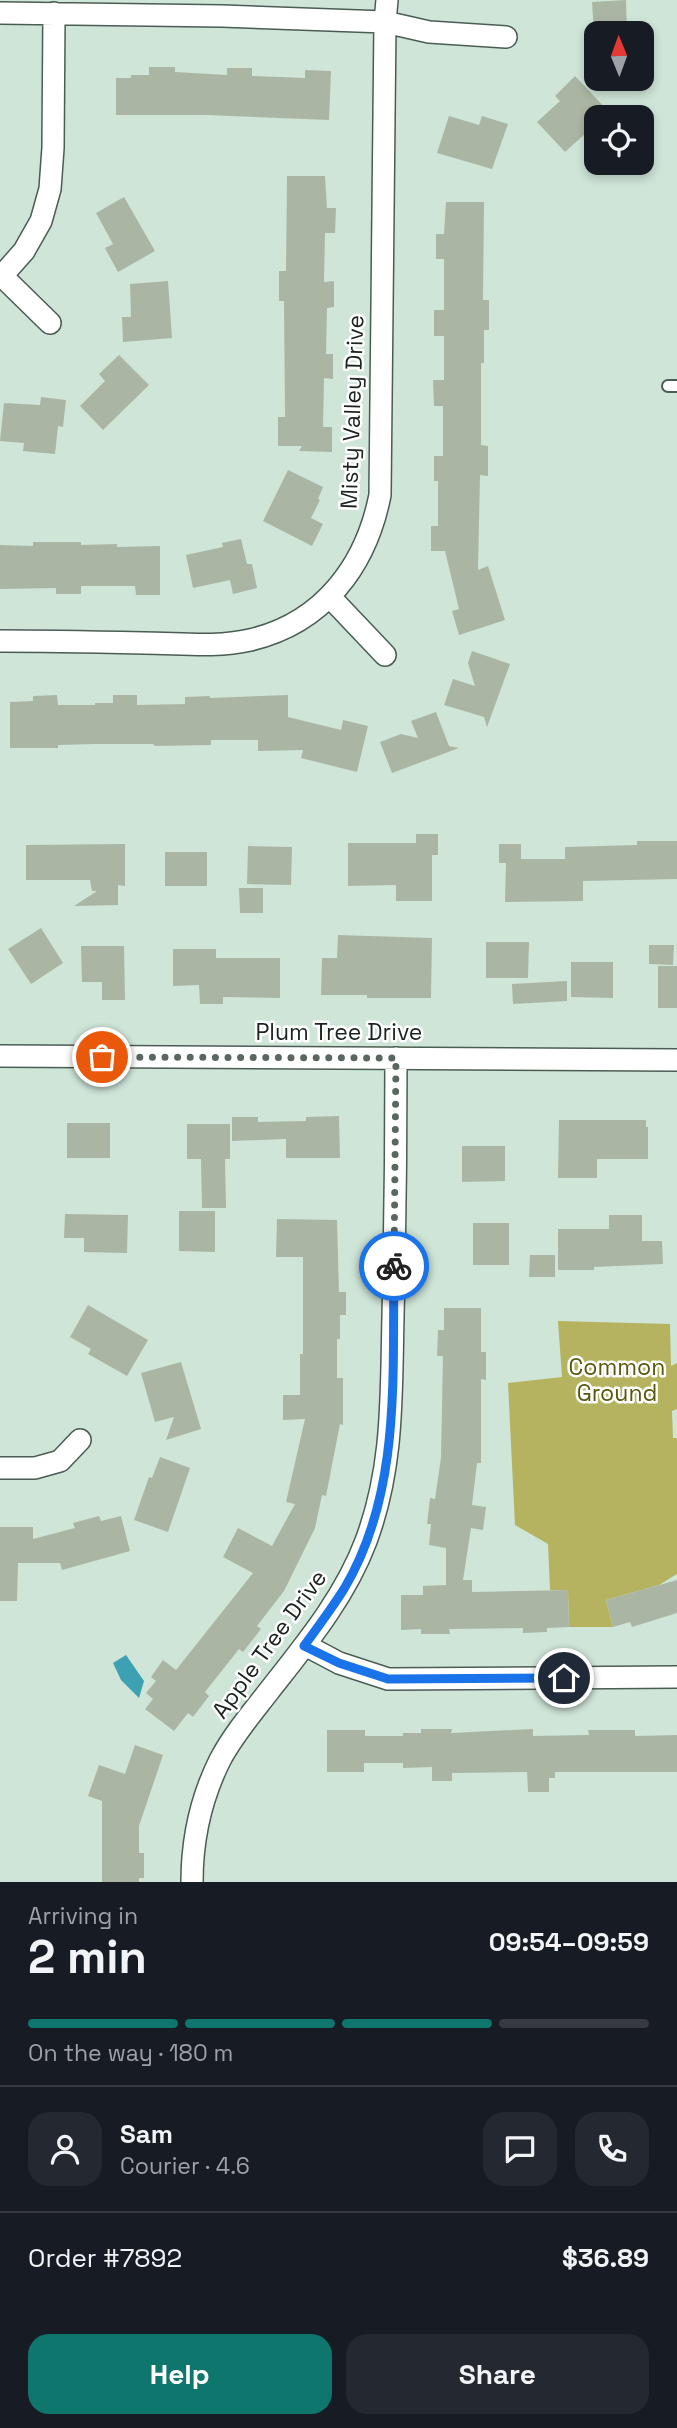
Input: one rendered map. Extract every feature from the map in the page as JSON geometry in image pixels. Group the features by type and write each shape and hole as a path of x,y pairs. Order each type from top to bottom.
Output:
{"street":[{"name":"Misty Valley Drive","path":"0,641 208,644 248,640 280,631 308,615 330,597 362,553 374,524 380,495 387,0"},
{"path":"0,13 222,16 385,22 429,32 506,37"},
{"path":"50,323 1,277 24,251 41,222 50,189 54,13"},
{"path":"330,597 385,655"},
{"name":"Plum Tree Drive","path":"0,1056 677,1060"},
{"name":"Apple Tree Drive","path":"191,1882 197,1826 208,1787 222,1758 246,1720 304,1646 345,1587 365,1543 379,1502 388,1461 391,1410 396,1058"},
{"path":"0,1468 35,1468 60,1461 80,1440"},
{"path":"304,1646 339,1663 388,1679 677,1677"}],"green space":[{"name":"Common Ground","path":"558,1321 670,1324 671,1366 677,1363 677,1409 672,1411 673,1438 677,1438 677,1574 659,1585 606,1600 613,1627 569,1627 568,1590 550,1590 548,1544 515,1525 508,1383 562,1377"}],"water":[{"path":"126,1655 144,1681 139,1698 121,1680 113,1663"}],"building":[{"path":"626,0 627,21 593,21 592,2"},
{"path":"149,67 175,67 175,72 227,75 227,68 252,68 252,76 305,78 305,70 331,71 329,120 207,115 116,115 116,78 149,75"},
{"path":"575,76 584,86 584,91 589,91 602,105 584,105 584,135 565,152 537,122 560,101 555,96"},
{"path":"449,116 479,125 482,116 508,124 492,169 437,153"},
{"path":"287,176 325,176 327,208 336,208 335,233 325,233 324,282 334,281 334,307 327,308 326,354 333,354 333,379 324,378 323,427 332,427 332,452 299,451 302,446 278,446 278,417 285,417 284,301 279,301 279,271 286,271"},
{"path":"124,197 155,251 118,272 105,248 113,244 96,213"},
{"path":"446,202 484,202 483,300 489,300 489,330 484,330 484,363 481,363 481,445 488,446 488,476 480,475 478,570 488,566 505,620 459,635 452,611 459,609 445,551 431,551 431,526 438,526 438,481 434,481 434,456 443,456 443,406 434,406 433,380 444,380 444,336 434,336 434,310 444,310 444,259 436,259 436,234 444,234"},
{"path":"168,281 172,338 123,342 122,317 131,317 130,284"},
{"path":"119,355 149,385 103,430 80,406 105,381 99,374"},
{"path":"41,397 66,400 63,427 58,426 55,454 23,451 24,443 0,441 4,403 40,405"},
{"path":"288,470 323,487 311,518 323,524 312,546 263,521"},
{"path":"241,539 247,564 252,564 257,588 233,594 230,580 193,588 186,555 223,547 222,543"},
{"path":"33,542 117,544 117,547 160,546 160,595 136,595 135,586 81,586 81,594 56,594 56,588 0,589 0,545 33,546"},
{"path":"472,651 510,664 487,727 484,717 444,705 453,679 475,686 468,663"},
{"path":"57,695 58,705 95,705 113,703 113,695 137,695 137,705 185,704 185,697 288,695 288,717 341,730 343,720 368,726 357,772 301,758 303,750 258,751 258,740 211,740 211,745 94,744 58,745 58,748 10,748 10,702 33,701 33,696"},
{"path":"436,712 449,746 459,748 392,773 380,742 401,734 418,738 411,721"},
{"path":"416,834 438,834 438,855 432,855 432,901 396,901 396,885 348,886 348,843 416,843"},
{"path":"637,841 677,841 677,879 583,881 583,901 505,902 506,863 499,863 499,844 521,844 521,859 565,859 565,847 637,845"},
{"path":"125,844 125,886 118,885 118,905 74,906 97,891 92,891 90,880 26,880 26,845"},
{"path":"248,846 292,847 291,885 247,884"},
{"path":"165,852 207,852 207,886 165,886"},
{"path":"239,888 263,888 263,913 240,913"},
{"path":"41,928 63,963 31,984 8,949"},
{"path":"338,935 432,938 431,998 321,995 322,958 337,958"},
{"path":"486,942 529,942 528,978 486,978"},
{"path":"649,945 674,945 673,965 649,964"},
{"path":"81,946 124,946 125,1000 102,1000 102,982 82,982"},
{"path":"173,949 216,949 216,958 280,958 280,998 223,997 223,1004 200,1004 199,985 173,986"},
{"path":"571,962 613,962 613,998 571,997"},
{"path":"658,966 677,966 677,1008 658,1008"},
{"path":"567,981 567,1001 513,1004 512,984"},
{"path":"339,1116 340,1158 286,1158 286,1139 232,1141 232,1117 258,1117 258,1122 306,1121 306,1117"},
{"path":"559,1120 646,1120 648,1159 597,1159 597,1178 558,1178"},
{"path":"67,1123 110,1123 110,1158 67,1158"},
{"path":"187,1124 230,1124 230,1159 225,1159 226,1208 202,1208 201,1159 187,1159"},
{"path":"462,1146 505,1146 505,1181 462,1182"},
{"path":"179,1211 215,1211 215,1252 179,1251"},
{"path":"65,1214 128,1215 127,1253 84,1252 84,1238 64,1238"},
{"path":"609,1215 642,1215 642,1241 662,1241 663,1264 558,1270 558,1229 609,1229"},
{"path":"277,1219 337,1220 339,1292 346,1292 346,1315 340,1315 340,1339 337,1339 337,1378 343,1378 343,1425 340,1424 326,1496 322,1495 315,1528 284,1591 257,1626 261,1629 243,1652 239,1649 205,1692 209,1696 193,1717 188,1713 174,1731 145,1709 153,1699 146,1693 156,1681 151,1677 163,1660 176,1670 253,1573 223,1557 238,1528 272,1546 295,1504 286,1502 305,1419 283,1420 283,1395 300,1395 300,1354 303,1354 303,1257 276,1257"},
{"path":"473,1223 509,1223 509,1265 473,1265"},
{"path":"530,1255 555,1255 555,1277 529,1277"},
{"path":"88,1305 148,1340 127,1376 88,1354 91,1349 70,1337"},
{"path":"444,1308 481,1308 481,1352 486,1352 486,1380 481,1379 481,1463 477,1463 472,1505 486,1507 483,1530 471,1528 463,1580 472,1580 472,1592 568,1590 569,1627 547,1628 547,1632 523,1633 523,1628 449,1629 450,1634 421,1634 421,1629 401,1630 401,1595 423,1595 423,1586 446,1585 446,1548 429,1545 431,1524 427,1524 430,1498 435,1499 441,1458 443,1356 437,1356 438,1330 444,1330"},
{"path":"181,1362 201,1429 166,1440 174,1417 155,1422 141,1373"},
{"path":"160,1457 190,1468 168,1532 134,1520 149,1477 152,1478"},
{"path":"99,1516 101,1521 121,1516 130,1551 62,1570 60,1563 18,1563 17,1601 0,1601 0,1527 33,1527 33,1539 75,1528 73,1523"},
{"path":"677,1580 677,1613 632,1627 630,1622 613,1627 606,1600"},
{"path":"421,1729 452,1729 451,1733 533,1729 533,1736 589,1735 588,1730 635,1730 635,1736 677,1735 677,1772 555,1772 555,1778 549,1778 549,1792 528,1792 527,1772 452,1773 452,1781 432,1781 432,1767 403,1768 403,1763 364,1763 364,1772 327,1772 327,1730 365,1730 365,1736 403,1736 403,1733 421,1733"},
{"path":"135,1745 163,1755 139,1826 139,1853 144,1853 144,1878 139,1878 139,1882 102,1882 102,1801 88,1796 99,1765 125,1774"}],"way so far":[{"path":"102,1057 396,1058 394,1266"}],"route":[{"path":"394,1266 388,1461 379,1502 365,1543 345,1587 304,1646 366,1674 388,1679 564,1678"}]}
